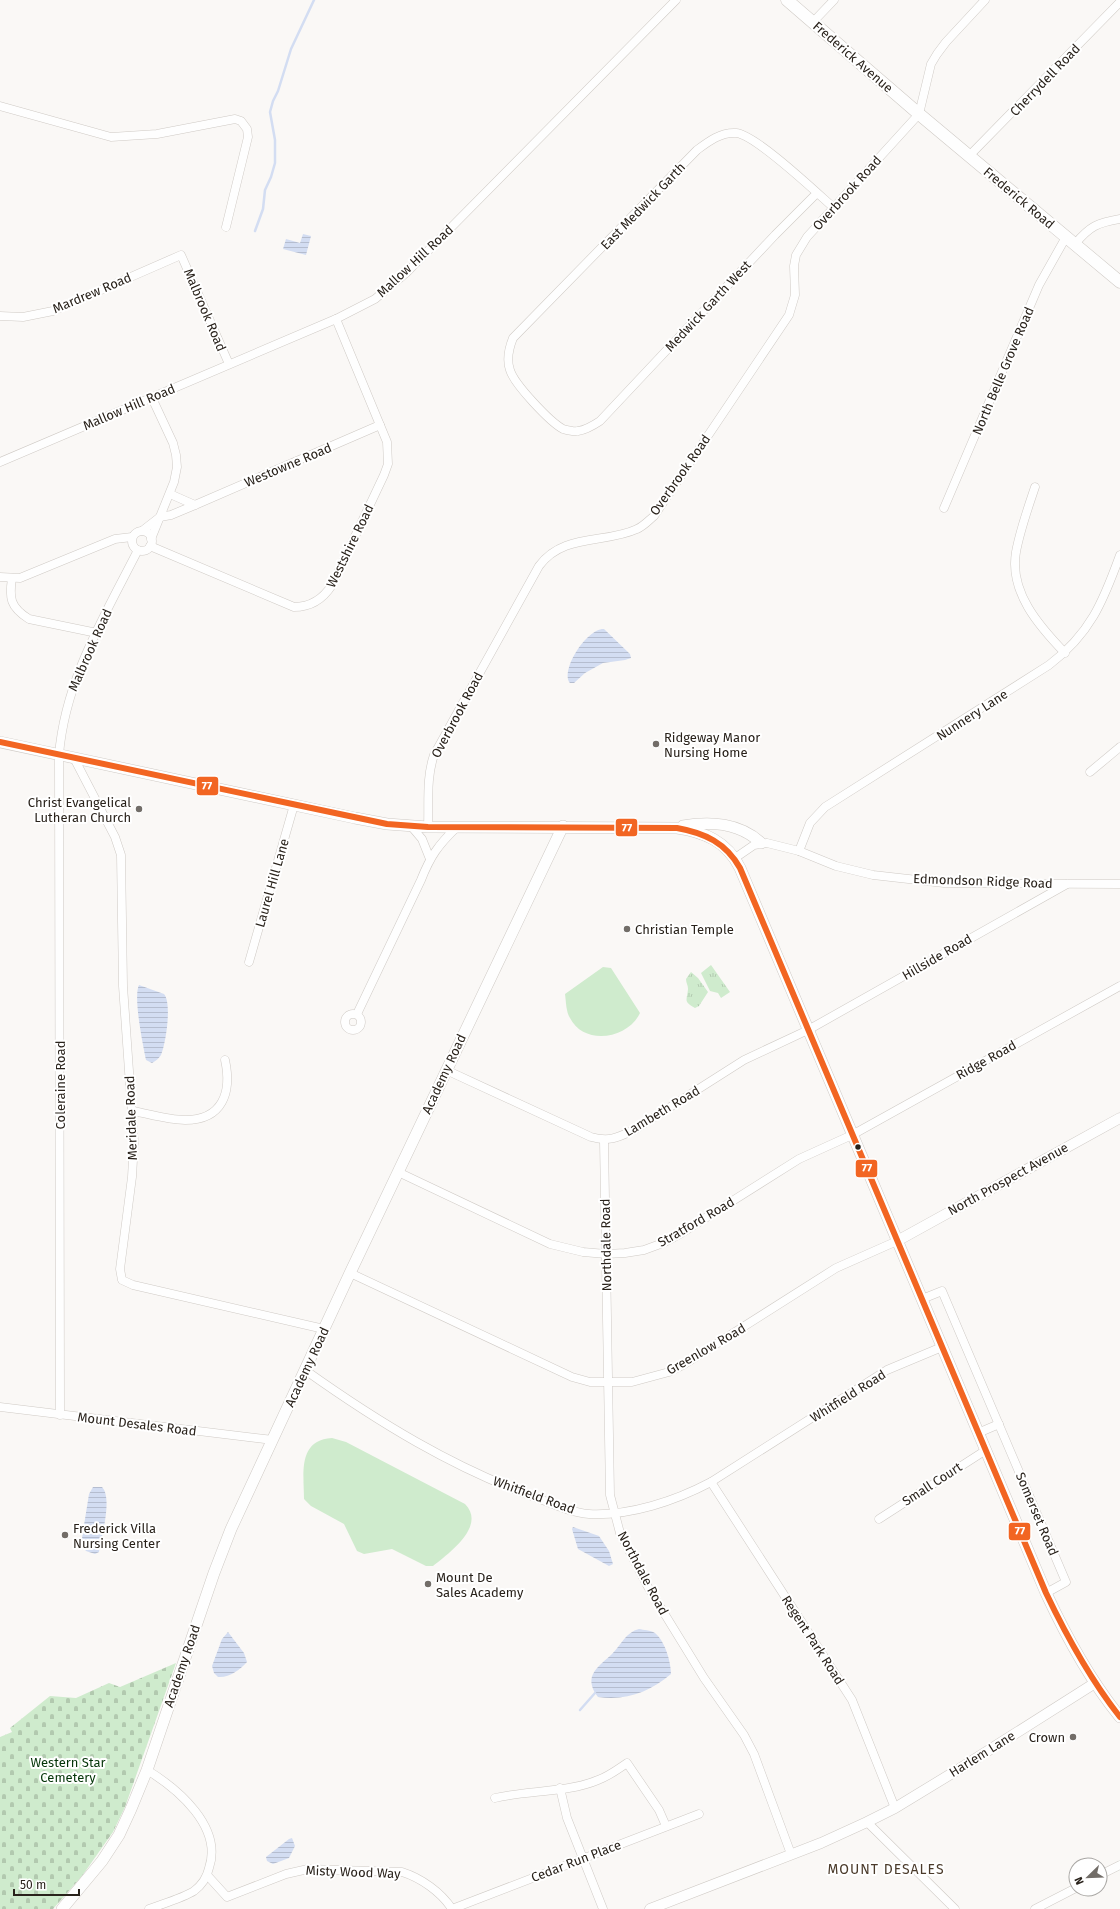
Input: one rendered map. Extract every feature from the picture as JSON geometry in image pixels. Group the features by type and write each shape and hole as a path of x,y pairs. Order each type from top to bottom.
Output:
{"main road":[{"name":"Frederick Avenue","path":"787,0 919,114"},
{"name":"Frederick Road","path":"919,114 1120,282"},
{"path":"0,742 355,818 428,827 563,826 677,828 691,830 713,838 729,850 735,858 1046,1593 1064,1630 1095,1683 1120,1717"},
{"path":"677,828 698,824 740,828 754,836 761,843"},
{"name":"Academy Road","path":"62,1909 102,1861 119,1835 147,1770 214,1573 232,1529 350,1273 563,826"}],"street":[{"name":"Mallow Hill Road","path":"0,462 336,319 375,299 406,273 676,0"},
{"path":"813,22 834,0"},
{"path":"919,114 931,64 946,42 985,0"},
{"name":"Cherrydell Road","path":"969,156 1120,2"},
{"path":"0,106 111,137 157,134 235,119 241,121 247,129 248,137 226,227"},
{"name":"Overbrook Road","path":"428,827 429,780 434,755 539,566 546,556 557,549 570,544 637,529 654,516 789,315 795,295 794,266 796,255 806,237 919,114"},
{"name":"East Medwick Garth","path":"513,338 698,150 717,136 737,133 753,140 817,193"},
{"path":"817,193 834,208"},
{"name":"Medwick Garth West","path":"513,338 508,359 513,378 519,387 554,422 564,429 577,432 593,426 600,421 775,235 817,193"},
{"name":"North Belle Grove Road","path":"944,508 1039,285 1071,241 1101,222 1120,218"},
{"name":"Mardrew Road","path":"0,316 23,317 53,311 181,255"},
{"name":"Malbrook Road","path":"181,255 228,364"},
{"name":"Westshire Road","path":"151,543 294,607 304,607 317,601 332,585 384,475 388,464 389,454 387,442 336,319"},
{"path":"132,537 133,545 138,550 143,550 151,543 174,482 176,455 152,398"},
{"name":"Westowne Road","path":"160,517 171,515 195,505 380,425"},
{"path":"1035,487 1016,552 1015,565 1017,579 1021,593 1040,626 1065,653"},
{"path":"170,494 195,505"},
{"path":"0,577 12,578 30,574 115,539 132,537 160,517"},
{"path":"142,531 148,533 151,543"},
{"name":"Malbrook Road","path":"59,755 61,732 78,671 138,550"},
{"name":"Nunnery Lane","path":"799,851 810,823 825,807 1044,669 1065,653 1084,632 1097,612 1120,555"},
{"path":"12,578 9,594 16,609 29,619 97,632"},
{"path":"1090,772 1120,747"},
{"name":"Coleraine Road","path":"59,755 60,1414"},
{"name":"Meridale Road","path":"74,758 115,836 120,855 123,986 133,1111 134,1158 120,1269 122,1280 132,1285 324,1329"},
{"name":"Laurel Hill Lane","path":"249,962 294,805"},
{"path":"411,826 422,838 430,859"},
{"path":"357,1014 430,859 437,847 456,827"},
{"name":"Edmondson Ridge Road","path":"761,843 767,842 799,851 836,866 880,876 944,883 1120,884"},
{"path":"735,858 754,844 761,843"},
{"name":"Hillside Road","path":"808,1030 1067,884"},
{"name":"Ridge Road","path":"852,1135 1120,986"},
{"name":"Lambeth Road","path":"604,1141 634,1130 744,1060 808,1030"},
{"path":"133,1111 183,1120 193,1120 212,1112 225,1098 228,1089 229,1076 225,1060"},
{"path":"446,1070 575,1131 604,1141"},
{"name":"North Prospect Avenue","path":"897,1241 1120,1118"},
{"name":"Stratford Road","path":"398,1172 550,1244 572,1250 606,1254 625,1253 644,1250 663,1243 680,1234 799,1159 852,1135"},
{"name":"Northdale Road","path":"604,1141 610,1495 614,1514 630,1555 655,1599 701,1672 744,1735 754,1754 791,1854"},
{"name":"Greenlow Road","path":"350,1273 549,1368 578,1379 608,1383 632,1382 652,1378 683,1365 836,1268 897,1241"},
{"name":"Somerset Road","path":"922,1299 942,1291 1066,1582 1046,1593"},
{"name":"Whitfield Road","path":"305,1370 351,1403 398,1432 454,1462 523,1493 559,1506 588,1514 614,1514 694,1492 887,1370 942,1347"},
{"name":"Mount Desales Road","path":"0,1407 273,1440"},
{"path":"978,1433 999,1424"},
{"name":"Small Court","path":"879,1519 986,1450"},
{"name":"Regent Park Road","path":"711,1482 852,1700 895,1808"},
{"name":"Harlem Lane","path":"650,1909 821,1843 895,1808 1095,1683"},
{"path":"495,1798 514,1793 560,1788 598,1781 627,1763 659,1810 666,1826"},
{"path":"147,1770 172,1788 206,1826 212,1846 212,1858 207,1875 200,1885 193,1891 149,1909"},
{"path":"560,1788 567,1818 603,1909"},
{"name":"Cedar Run Place","path":"452,1909 700,1814"},
{"path":"867,1822 955,1909"},
{"path":"1108,1872 1120,1865"},
{"name":"Misty Wood Way","path":"207,1875 227,1897 286,1874 308,1869 402,1872 414,1876 425,1883 447,1901 452,1909"},
{"path":"1035,1909 1068,1892"}],"green space":[{"path":"711,965 730,992 721,998 718,993 710,991 701,973"},
{"path":"603,967 611,968 640,1013 634,1022 626,1029 606,1036 595,1036 585,1033 577,1027 570,1018 567,1010 565,994"},
{"path":"691,972 698,978 708,992 699,1006 695,1008 687,1002 688,989 686,979"},
{"path":"332,1438 346,1442 465,1504 471,1512 471,1521 463,1539 456,1547 433,1566 426,1566 392,1549 364,1554 357,1551 344,1524 311,1506 304,1499 303,1480 305,1460 308,1452 313,1445 321,1440"},
{"name":"Western Star Cemetery","path":"176,1663 125,1807 113,1832 82,1876 53,1909 0,1909 0,1737 12,1732 10,1728 50,1696 76,1698 109,1683 120,1687"}],"water":[{"path":"303,234 311,236 306,255 283,249 286,239 300,243"},
{"path":"604,629 630,654 631,658 603,663 585,673 574,683 570,683 568,677 569,669 577,651 590,635 597,630"},
{"path":"139,985 164,994 168,1006 163,1049 161,1055 152,1063 146,1060 141,1033 137,1000"},
{"path":"93,1487 102,1487 105,1492 106,1500 105,1518 99,1552 95,1554 86,1551 81,1544 89,1494"},
{"path":"573,1527 599,1536 609,1551 613,1564 609,1566 578,1549 572,1529"},
{"path":"639,1629 655,1633 662,1641 667,1652 671,1674 654,1686 637,1694 619,1698 598,1697 593,1689 592,1683 592,1677 595,1671 627,1636"},
{"path":"228,1632 244,1653 247,1662 234,1673 218,1677 214,1673 212,1666 222,1639"},
{"path":"292,1838 295,1846 289,1858 273,1864 267,1861 266,1857"}],"waterway":[{"path":"255,231 263,209 265,190 275,163 275,140 270,112 291,49 314,0"},
{"path":"580,1710 595,1693"}],"transit line":[{"name":"77","path":"0,742 387,824 428,827 677,828 706,836 714,840 728,852 740,868 1046,1593 1062,1626 1080,1657 1099,1688 1120,1717"}],"place":[{"name":"Ridgeway Manor Nursing Home","path":"656,744"},
{"name":"Christ Evangelical Lutheran Church","path":"139,809"},
{"name":"Christian Temple","path":"627,929"},
{"name":"Frederick Villa Nursing Center","path":"65,1535"},
{"name":"Mount De Sales Academy","path":"428,1584"},
{"name":"Crown","path":"1073,1737"}],"district":[{"name":"MOUNT DESALES","path":"886,1869"}]}
